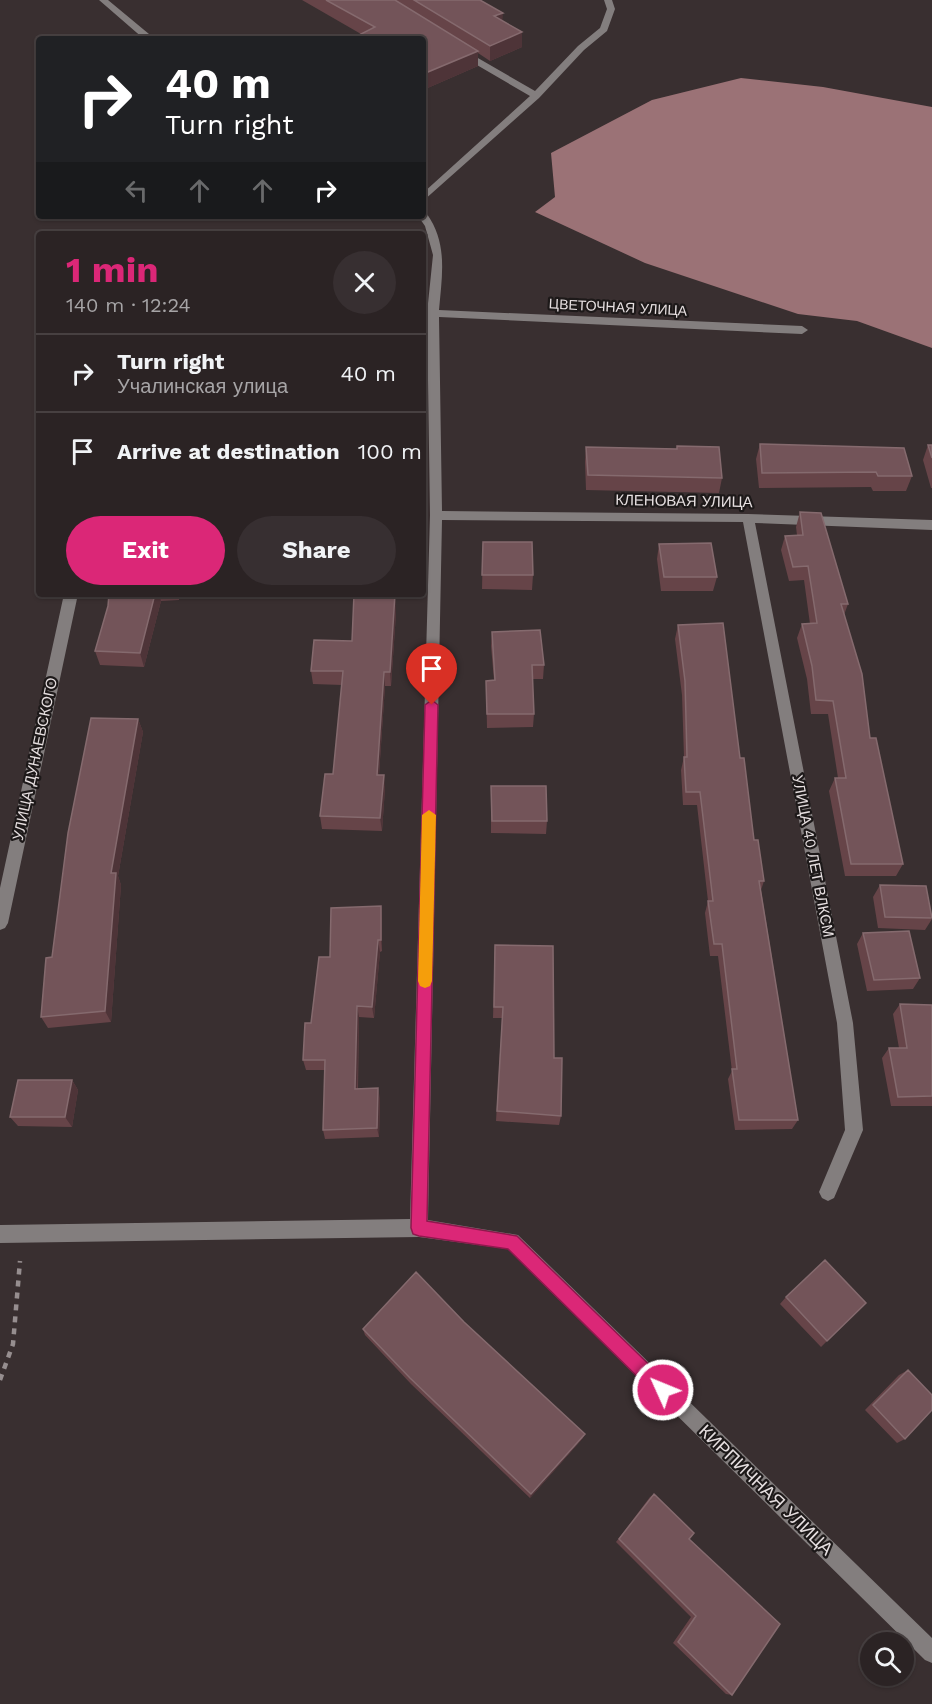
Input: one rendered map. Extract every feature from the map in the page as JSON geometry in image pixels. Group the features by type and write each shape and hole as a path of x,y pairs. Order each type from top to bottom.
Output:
{"street":[{"path":"102,0 146,36"},
{"path":"426,195 536,96 581,48 604,29 611,9 608,0"},
{"path":"456,49 536,96"},
{"path":"419,1228 436,515 434,313 438,255 430,226 425,219"},
{"name":"ЦВЕТОЧНАЯ УЛИЦА","path":"434,313 802,330"},
{"name":"КЛЕНОВАЯ УЛИЦА","path":"436,515 748,518 932,525"},
{"name":"УЛИЦА 40 ЛЕТ ВЛКСМ","path":"748,518 845,1023 854,1130 828,1192"},
{"name":"УЛИЦА ДУНАЕВСКОГО","path":"0,923 70,597"},
{"name":"КИРПИЧНАЯ УЛИЦА","path":"0,1234 419,1228 512,1241 932,1653"}],"path":[{"path":"0,1380 13,1344 22,1234"}],"shaded area":[{"path":"741,78 823,87 932,107 932,348 857,321 798,314 645,263 535,212 555,197 551,153 652,100"}],"building":[{"path":"326,0 395,0 478,51 426,73 426,36 359,35 375,27"},
{"path":"414,0 480,0 503,13 494,16 522,32 490,46"},
{"path":"760,444 904,448 912,476 878,476 876,472 762,473"},
{"path":"928,445 932,445 932,458"},
{"path":"677,446 719,447 722,478 588,475 586,447 677,449"},
{"path":"800,512 821,513 848,604 841,604 862,674 870,738 876,738 903,864 851,864 835,778 846,778 833,701 816,700 812,666 802,624 817,623 808,566 793,567 785,536 803,535"},
{"path":"483,542 532,542 533,575 482,575"},
{"path":"711,543 717,577 664,577 659,544"},
{"path":"109,597 154,597 140,653 95,651"},
{"path":"354,597 395,597 390,672 384,672 377,775 384,775 380,818 320,816 325,774 333,774 343,671 311,671 314,640 352,641"},
{"path":"723,623 740,758 744,758 754,840 758,840 764,881 759,881 798,1120 739,1120 732,1069 737,1069 722,944 714,944 708,901 713,901 700,792 686,792 685,681 678,625"},
{"path":"540,630 544,665 532,665 534,714 487,714 486,681 495,680 492,632"},
{"path":"91,718 138,719 111,873 116,873 105,1011 41,1017 46,958 52,957 68,833"},
{"path":"491,786 546,786 547,821 492,821"},
{"path":"880,885 926,886 932,918 885,917"},
{"path":"381,906 381,940 378,940 372,1007 357,1006 355,1089 378,1088 377,1128 323,1130 325,1060 303,1060 305,1023 311,1023 319,957 330,957 331,908"},
{"path":"909,931 920,978 874,980 863,933"},
{"path":"495,945 553,946 554,1058 562,1058 561,1116 497,1111 503,1007 494,1007"},
{"path":"900,1004 932,1005 932,1096 898,1097 889,1048 907,1048"},
{"path":"18,1080 72,1080 65,1117 10,1117"},
{"path":"825,1260 866,1303 827,1341 786,1297"},
{"path":"416,1272 464,1322 585,1434 531,1494 410,1378 363,1329"},
{"path":"908,1370 932,1395 932,1410 905,1439 873,1405"},
{"path":"654,1494 694,1533 689,1539 780,1624 732,1695 678,1642 696,1616 619,1539"}],"slow traffic":[{"path":"425,981 429,815"}],"route":[{"path":"432,705 419,1228 512,1241 663,1390"}]}
